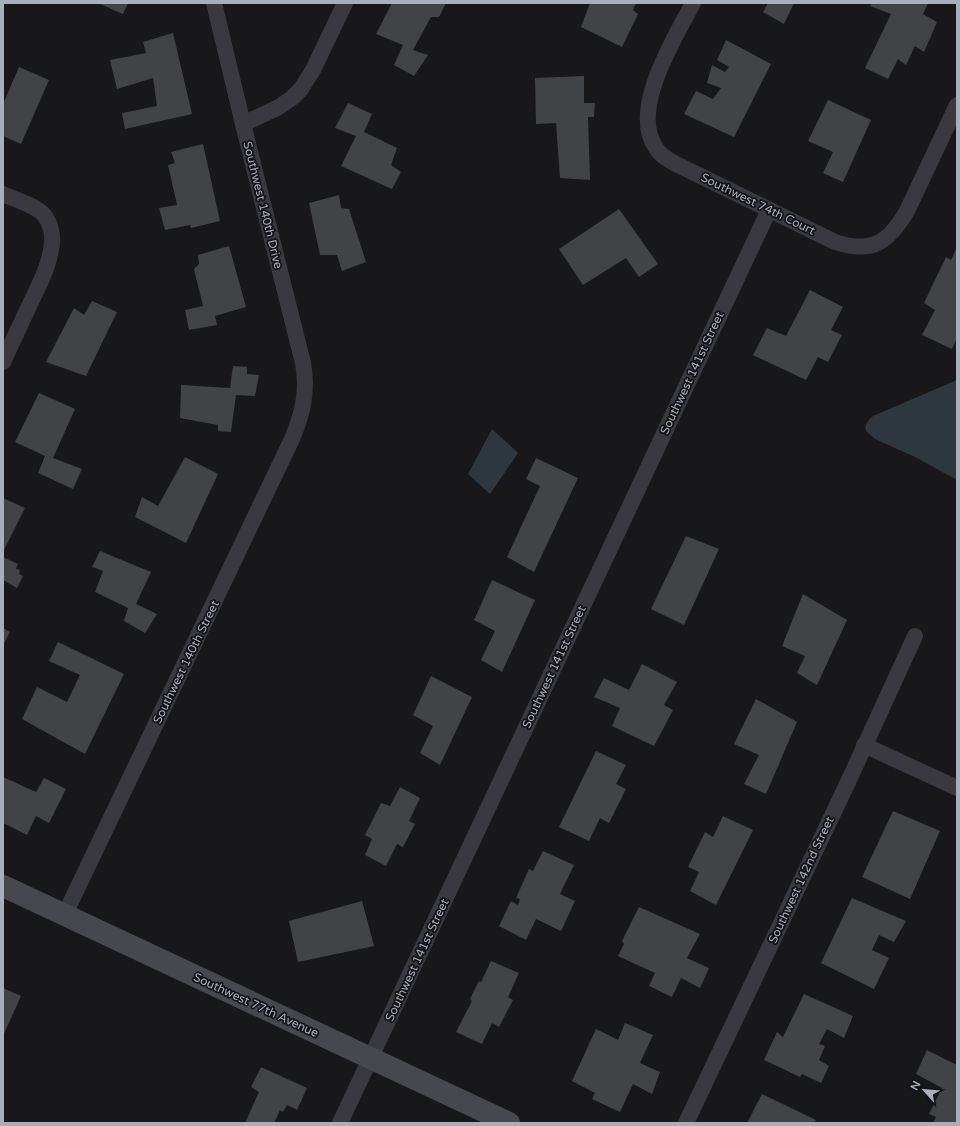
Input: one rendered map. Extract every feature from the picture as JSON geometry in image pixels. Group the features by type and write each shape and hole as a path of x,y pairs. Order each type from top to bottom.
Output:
{"street":[{"name":"Southwest 140th Drive","path":"214,3 306,375 303,407"},
{"path":"243,124 280,107 301,89 311,75 345,3"},
{"name":"Southwest 74th Court","path":"693,3 653,87 647,110 651,138 655,148 669,160 845,246 857,248 876,245 885,240 900,224 957,106"},
{"path":"3,194 36,208 43,214 52,232 49,257 34,296 3,362"},
{"name":"Southwest 141st Street","path":"340,1123 769,210"},
{"name":"Southwest 140th Street","path":"65,914 289,446 303,407"},
{"name":"Southwest 142nd Street","path":"686,1123 915,636"},
{"path":"864,745 957,788"},
{"name":"Southwest 77th Avenue","path":"3,886 509,1123"}],"shaded area":[{"path":"957,380 957,480 915,457 875,439 866,431 867,423 873,416"},
{"path":"492,429 518,453 490,494 468,474"}],"building":[{"path":"98,3 128,3 123,14"},
{"path":"392,3 446,3 439,17 431,17 413,50 428,55 414,76 394,65 403,45 376,34"},
{"path":"590,3 636,3 633,10 638,14 622,47 581,27"},
{"path":"768,3 794,3 784,24 763,12"},
{"path":"872,3 928,3 923,14 937,22 924,52 915,46 906,65 898,59 888,79 865,68 891,14 870,6"},
{"path":"173,33 192,114 125,129 122,113 157,106 153,78 117,89 110,60 146,53 143,42"},
{"path":"726,40 771,64 734,137 684,114 696,91 713,99 721,88 707,83 712,65 725,72 729,67 717,60"},
{"path":"19,67 49,80 21,144 3,136 3,104"},
{"path":"584,76 584,103 595,103 594,117 588,117 590,180 560,178 556,123 536,124 535,78"},
{"path":"828,100 871,120 843,182 823,173 833,152 808,141"},
{"path":"348,103 372,114 364,132 397,148 391,165 401,172 392,189 341,166 356,136 335,128"},
{"path":"203,144 220,221 191,228 190,225 165,230 159,208 177,205 168,165 175,163 171,152"},
{"path":"339,195 341,208 349,209 366,262 342,271 337,255 320,255 309,203"},
{"path":"619,209 658,264 639,277 626,258 583,285 559,249"},
{"path":"229,246 246,307 215,316 217,325 189,330 185,310 203,306 194,269 199,264 198,255"},
{"path":"957,247 957,338 952,349 922,335 935,310 924,303 946,257 951,260"},
{"path":"810,290 843,307 831,330 842,335 828,362 818,357 806,380 753,355 767,328 786,336"},
{"path":"92,301 117,312 86,376 46,362 74,308 84,315"},
{"path":"233,366 247,367 247,374 259,375 255,396 236,395 231,432 218,431 218,425 180,418 181,385 230,388"},
{"path":"39,393 75,409 53,458 82,469 73,489 38,473 45,456 15,442"},
{"path":"185,457 218,474 186,543 135,517 142,497 158,506"},
{"path":"536,458 578,478 534,572 507,557 540,486 526,479"},
{"path":"3,498 25,508 3,552"},
{"path":"686,536 719,549 684,625 651,609"},
{"path":"100,551 151,572 136,604 157,614 145,633 124,621 128,608 95,592 103,571 92,567"},
{"path":"3,557 18,564 16,569 20,570 19,574 23,576 17,588 3,580"},
{"path":"492,580 535,600 502,672 481,660 495,631 474,620"},
{"path":"803,594 847,620 817,685 797,673 805,656 782,646"},
{"path":"3,628 10,632 3,645"},
{"path":"58,642 124,674 85,754 22,719 37,687 67,702 80,675 49,661"},
{"path":"642,664 677,682 664,705 673,710 654,746 612,726 620,708 594,697 604,678 629,690"},
{"path":"431,676 472,697 440,765 420,753 433,726 413,715"},
{"path":"756,699 797,722 766,794 744,784 759,755 734,744"},
{"path":"596,751 626,765 616,784 626,789 609,823 600,818 589,841 559,827"},
{"path":"3,777 36,792 44,778 66,789 49,823 36,816 27,835 3,823"},
{"path":"400,787 420,798 409,821 415,824 403,847 397,844 386,866 365,855 372,839 365,835 381,803 390,806"},
{"path":"893,811 940,831 910,899 862,877"},
{"path":"723,816 753,830 716,905 690,891 699,872 688,867 705,832 713,837"},
{"path":"543,851 574,865 560,894 575,901 561,931 536,919 526,940 499,926 511,901 518,905 520,899 516,898 529,869 533,871"},
{"path":"852,898 906,921 894,942 879,935 872,950 889,958 874,989 821,963"},
{"path":"362,901 374,946 298,962 289,921"},
{"path":"639,907 700,934 687,958 709,968 700,988 681,978 672,997 649,986 655,973 618,956 624,944 622,941"},
{"path":"491,961 519,973 508,997 513,1000 499,1027 492,1023 482,1044 456,1032 472,1001 470,999 479,981 481,982"},
{"path":"3,988 21,996 3,1036"},
{"path":"804,994 853,1016 844,1038 827,1029 819,1044 825,1046 819,1060 829,1066 821,1083 802,1074 800,1077 764,1060 777,1032 783,1037"},
{"path":"625,1023 653,1035 640,1063 660,1072 652,1094 633,1084 620,1112 592,1099 595,1093 572,1081 596,1029 618,1040"},
{"path":"927,1050 957,1065 957,1123 933,1123 936,1117 929,1114 942,1088 916,1074"},
{"path":"261,1067 307,1088 297,1110 287,1105 283,1112 280,1110 274,1123 245,1123 259,1092 251,1087"},
{"path":"762,1094 816,1120 814,1123 747,1123"}]}
